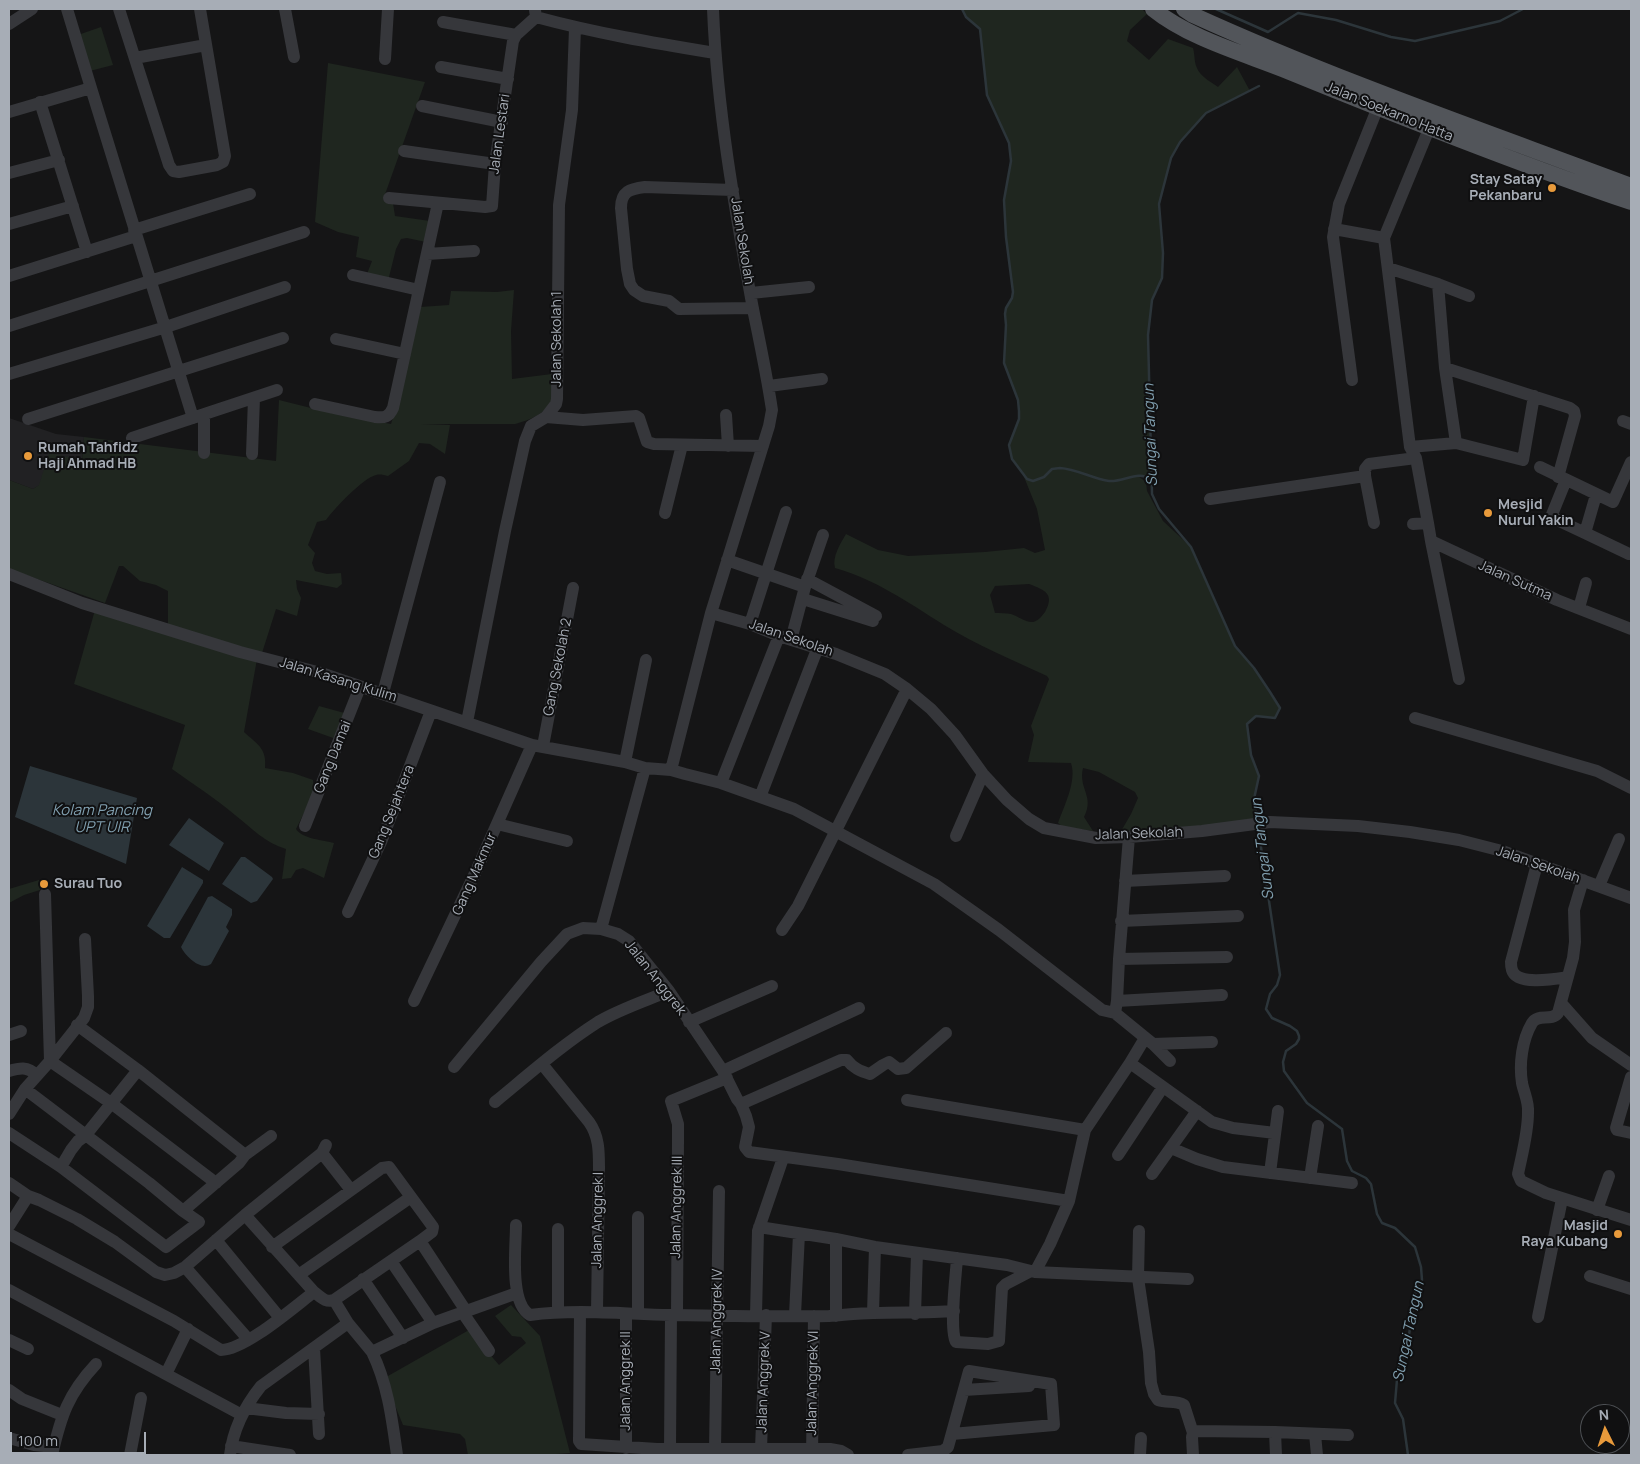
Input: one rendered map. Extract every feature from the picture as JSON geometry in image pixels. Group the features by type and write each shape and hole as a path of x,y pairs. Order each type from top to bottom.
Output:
{"main road":[{"name":"Jalan Soekarno Hatta","path":"1153,9 1186,31 1429,129 1631,202"},
{"name":"Jalan Soekarno Hatta","path":"1184,9 1193,15 1267,48 1631,186"},
{"path":"1558,176 1564,161"}],"street":[{"path":"9,24 32,9"},
{"path":"67,9 135,233 180,371 199,416 204,454"},
{"path":"124,9 135,58 169,166 173,171 188,171 217,165 223,162 225,156 200,9"},
{"path":"285,9 294,56"},
{"path":"385,59 388,9"},
{"name":"Jalan Sekolah","path":"671,770 711,613 772,410 723,127 715,52 713,9"},
{"path":"443,22 516,34 535,13 575,28 639,41 715,52"},
{"name":"Jalan Sekolah 1","path":"467,722 525,441 531,426 546,417 556,404 557,399 559,205 572,110 575,28"},
{"name":"Jalan Lestari","path":"438,203 491,208 495,164 513,41 516,34"},
{"path":"135,58 206,45"},
{"path":"441,67 508,79"},
{"path":"9,112 91,88"},
{"path":"40,102 87,252"},
{"path":"422,106 502,122"},
{"path":"1352,380 1334,229 1340,204 1378,107"},
{"path":"1429,129 1384,238 1410,446 1416,458 1459,679"},
{"path":"404,151 495,164"},
{"path":"9,173 59,160"},
{"path":"733,190 644,187 632,189 624,193 621,200 621,208 627,269 630,284 634,290 643,296 668,301 679,309 753,308"},
{"path":"9,276 87,252 135,233 250,194"},
{"path":"315,404 384,418 390,414 393,408 438,203 389,198"},
{"path":"9,224 73,206"},
{"path":"1334,229 1384,238"},
{"path":"9,326 304,232"},
{"path":"427,254 474,251"},
{"path":"1388,268 1469,296"},
{"path":"353,275 419,290"},
{"path":"1438,284 1445,368 1456,443"},
{"path":"9,374 166,327 285,286"},
{"path":"751,293 809,287"},
{"path":"28,419 283,338"},
{"path":"336,338 406,354"},
{"path":"1445,368 1534,396 1574,411 1575,416 1562,478 1551,517 1629,554"},
{"path":"769,386 822,379"},
{"path":"132,438 277,390"},
{"path":"1410,446 1456,443 1523,460 1534,396"},
{"path":"252,454 254,398"},
{"path":"726,415 728,446"},
{"path":"546,417 583,420 636,416 639,418 647,442 654,444 762,446"},
{"path":"665,512 682,445"},
{"path":"1374,523 1365,469 1369,464 1416,458"},
{"path":"1540,467 1613,502 1627,485 1631,462"},
{"path":"1210,499 1365,476"},
{"path":"383,693 440,482"},
{"path":"1585,533 1596,495"},
{"path":"750,624 786,512"},
{"path":"1413,524 1428,523"},
{"path":"721,783 805,589 822,535"},
{"name":"Jalan Sutma","path":"1431,541 1541,593 1631,629"},
{"path":"727,560 767,574 874,618 805,589"},
{"name":"Jalan Kasang Kulim","path":"9,574 40,588 90,605 240,652 321,673 537,745 625,762 645,768 671,770 721,783 794,809 934,884 999,930 1102,1010 1116,1007"},
{"path":"1579,608 1586,583"},
{"name":"Gang Sekolah 2","path":"537,745 573,588"},
{"name":"Jalan Sekolah","path":"711,613 750,624 785,638 860,662 885,674 931,709 983,774 1007,800 1028,819 1044,828 1096,838 1202,831 1270,822 1358,826 1420,834 1502,851 1631,898"},
{"path":"760,797 818,648"},
{"path":"625,762 646,660"},
{"name":"Gang Damai","path":"305,826 360,687"},
{"path":"782,930 798,906 907,689"},
{"name":"Gang Sejahtera","path":"348,912 381,842 431,711"},
{"path":"1415,718 1597,771 1631,788"},
{"name":"Gang Makmur","path":"414,1001 453,922 497,824 537,745"},
{"path":"454,1067 540,962 567,934 583,928 601,929 645,768"},
{"path":"956,836 983,774"},
{"path":"497,824 567,841"},
{"path":"1129,837 1121,921 1116,1007 1170,1061"},
{"path":"1599,886 1619,839"},
{"path":"1537,864 1511,962 1512,971 1517,977 1528,979 1541,980 1568,977"},
{"path":"1125,881 1226,876"},
{"path":"1583,880 1574,910 1575,942 1573,958 1561,1003 1556,1016 1534,1019 1522,1050 1522,1082 1528,1112 1518,1174 1521,1181 1546,1193 1631,1220"},
{"path":"45,894 50,1061"},
{"path":"1121,921 1238,916"},
{"name":"Jalan Anggrek","path":"601,929 618,934 629,941 669,991 725,1074 741,1104 749,1127 746,1150 783,1158"},
{"path":"9,1114 25,1089 84,1018 88,1007 85,939"},
{"path":"1119,959 1226,957"},
{"path":"689,1022 772,986"},
{"path":"494,1102 576,1037 600,1021 669,991"},
{"path":"1116,1007 1222,995"},
{"path":"1561,1003 1592,1038 1631,1065"},
{"path":"725,1074 859,1008"},
{"path":"77,1025 138,1070 245,1155"},
{"path":"741,1104 841,1060 847,1060 860,1071 870,1074 889,1062 898,1069 906,1068 946,1033"},
{"path":"1149,1041 1212,1042"},
{"path":"957,1258 954,1311 954,1338 956,1342 988,1344 999,1341 1002,1288 1006,1284 1033,1272 1050,1244 1069,1201 1085,1130 1130,1063 1149,1041"},
{"path":"50,1061 111,1102 216,1183"},
{"path":"1130,1063 1212,1122 1233,1128 1275,1133"},
{"name":"Jalan Anggrek I","path":"542,1064 594,1128 598,1144 597,1312"},
{"path":"9,1071 23,1067 36,1075"},
{"path":"62,1168 71,1150 85,1136 138,1070"},
{"name":"Jalan Anggrek III","path":"670,1449 678,1140 678,1124 671,1101 725,1074"},
{"path":"1631,1077 1616,1128 1617,1130 1631,1133"},
{"path":"1118,1155 1163,1087"},
{"path":"9,1133 62,1168 166,1247 199,1222 25,1089"},
{"path":"907,1100 1085,1130"},
{"path":"1152,1174 1197,1111"},
{"path":"1270,1173 1278,1111"},
{"path":"1310,1178 1318,1126"},
{"path":"183,1211 239,1163 245,1155 272,1136"},
{"path":"1170,1148 1223,1167 1352,1183"},
{"path":"9,1182 28,1196 77,1219 115,1242 156,1272 165,1276 185,1267 324,1149 351,1190"},
{"path":"783,1158 838,1164 1069,1201"},
{"name":"Jalan Anggrek V","path":"762,1449 759,1227 783,1158"},
{"path":"245,1215 272,1247 300,1274 314,1292 328,1302 334,1300 420,1241 432,1232 433,1227 389,1167 386,1167 272,1247"},
{"path":"1597,1210 1609,1176"},
{"name":"Jalan Anggrek IV","path":"715,1450 719,1192"},
{"path":"9,1226 28,1196"},
{"path":"300,1274 411,1197"},
{"path":"1538,1317 1562,1199"},
{"name":"Jalan Anggrek II","path":"626,1448 638,1217"},
{"path":"507,1296 516,1225"},
{"path":"759,1227 875,1247 1007,1265 1033,1272 1188,1279"},
{"path":"558,1229 558,1311"},
{"path":"1139,1230 1138,1278 1149,1352 1151,1383 1158,1400 1165,1402 1179,1401 1184,1404 1193,1433 1193,1455"},
{"path":"9,1234 188,1329 220,1350 227,1350 248,1339 314,1292"},
{"name":"Jalan Anggrek VI","path":"795,1315 799,1234"},
{"path":"836,1239 836,1316"},
{"path":"216,1240 280,1318"},
{"path":"420,1241 489,1351"},
{"path":"873,1313 875,1247"},
{"path":"915,1314 917,1253"},
{"path":"391,1261 434,1323"},
{"path":"185,1267 248,1339"},
{"path":"1590,1276 1631,1289"},
{"path":"364,1280 403,1338"},
{"path":"9,1290 166,1374 244,1412 319,1414"},
{"path":"507,1296 520,1304 528,1314 558,1311 674,1315 836,1316 954,1311"},
{"path":"372,1352 434,1323 507,1296"},
{"path":"334,1300 348,1323 372,1352 382,1371 390,1405 397,1455"},
{"path":"580,1312 579,1441 581,1444 657,1452 670,1449 762,1449 812,1452 841,1451 848,1455"},
{"name":"Jalan Anggrek VI","path":"812,1452 814,1316"},
{"path":"290,1455 231,1451 244,1412 250,1399 261,1386 348,1323"},
{"path":"166,1374 188,1329"},
{"path":"9,1340 28,1349"},
{"path":"314,1348 319,1434"},
{"path":"9,1438 53,1451 62,1415 74,1391 96,1364"},
{"path":"908,1455 942,1451 948,1447 969,1371 1051,1384"},
{"path":"964,1390 1051,1384"},
{"path":"952,1434 1054,1425 1051,1384"},
{"path":"9,1390 22,1399 62,1415"},
{"path":"130,1455 141,1398"},
{"path":"1193,1433 1196,1431 1275,1432 1348,1435"},
{"path":"1275,1432 1276,1455"},
{"path":"1315,1434 1317,1455"},
{"path":"1140,1455 1141,1438"}],"shaded area":[{"path":"962,9 1142,9 1147,14 1130,30 1127,41 1149,60 1168,39 1193,48 1198,71 1218,87 1237,67 1250,91 1206,113 1180,142 1171,158 1159,204 1163,253 1162,278 1152,300 1148,335 1151,479 1145,475 1138,476 1146,482 1147,491 1163,521 1191,547 1235,646 1254,668 1280,708 1275,718 1256,716 1247,724 1251,755 1259,776 1254,799 1257,819 1218,825 1120,833 1138,798 1135,792 1099,772 1083,768 1083,782 1088,803 1084,817 1093,831 1063,827 1058,823 1071,785 1071,763 1028,762 1034,735 1031,726 1049,679 1047,676 969,639 878,585 835,568 836,555 846,534 878,550 908,556 1024,548 1035,553 1045,550 1037,509 1022,472 1012,459 1009,445 1019,419 1019,411 1018,400 1004,363 1005,314 1013,292 1006,237 1004,200 1011,161 1009,143 987,95 980,29 966,17","holes":["1029,584 1044,591 1049,597 1048,606 1037,621 1030,622 1011,614 995,613 990,595 995,586"]},
{"path":"101,27 113,65 86,72 75,36"},
{"path":"328,63 425,82 383,200 393,203 395,216 430,221 426,242 407,238 401,239 396,249 388,281 367,274 372,261 356,257 359,237 338,232 315,222"},
{"path":"514,290 511,331 512,379 552,374 554,392 549,406 539,414 515,424 421,424 450,425 445,454 430,444 419,443 409,461 388,476 376,475 370,477 349,494 326,520 317,522 308,545 315,553 312,563 315,571 327,574 341,573 342,584 337,588 296,580 301,598 297,616 276,609 262,653 168,626 168,591 156,585 140,581 123,566 119,566 105,603 9,569 9,480 33,489 39,485 49,453 82,460 84,437 276,461 279,400 323,411 391,424 403,385 420,307 449,305 451,291 497,292"},
{"name":"Rumah Tahfidz Haji Ahmad HB","path":"9,418 56,434 84,437 82,460 33,489 9,480"},
{"path":"95,610 257,659 244,732 263,751 265,768 293,773 313,780 314,793 296,829 308,837 334,843 324,878 303,868 296,870 291,878 282,879 286,849 265,839 220,803 172,769 185,725 74,684"},
{"path":"319,706 348,714 336,739 308,729"},
{"path":"39,880 40,890 24,895 9,903 9,889"},
{"path":"511,1305 540,1336 570,1453 468,1455 465,1439 460,1434 403,1425 386,1380 388,1376 469,1330 499,1365 526,1343 521,1337 512,1336 495,1316"}],"water":[{"name":"Kolam Pancing UPT UIR","path":"30,766 137,798 126,864 15,817"},
{"path":"189,818 224,843 209,871 169,845"},
{"path":"241,857 245,857 273,879 257,901 251,903 222,884"},
{"path":"182,867 203,880 203,883 170,938 164,938 147,926"},
{"path":"212,896 232,909 232,915 226,927 229,931 211,964 203,966 190,959 181,947 208,897"}],"waterway":[{"path":"962,9 966,17 980,29 987,95 1009,143 1011,161 1004,200 1006,237 1013,292 1005,314 1004,363 1018,400 1019,411 1019,419 1009,445 1012,459 1027,479 1033,481 1044,477 1052,469 1060,468 1109,481 1136,476 1151,479"},
{"path":"1216,9 1268,32 1298,13 1336,20 1391,37 1415,41 1500,21 1523,9"},
{"name":"Sungai Tangun","path":"1257,819 1254,799 1259,776 1251,755 1247,724 1256,716 1275,718 1280,708 1254,668 1235,646 1191,547 1159,509 1152,494 1148,335 1152,300 1162,278 1163,253 1159,204 1171,158 1180,142 1206,113 1259,86"},
{"name":"Sungai Tangun","path":"1258,827 1280,975 1277,985 1270,994 1266,1009 1272,1018 1290,1026 1297,1031 1299,1036 1296,1044 1286,1051 1283,1062 1284,1071 1307,1103 1342,1129 1347,1161 1352,1171 1366,1178 1371,1184 1377,1214 1382,1223 1395,1228 1415,1247 1421,1267 1422,1280 1416,1290 1406,1354 1398,1368 1395,1403 1403,1419 1408,1455"}],"place":[{"name":"Stay Satay Pekanbaru","path":"1552,188"},
{"name":"Rumah Tahfidz Haji Ahmad HB","path":"28,456"},
{"name":"Mesjid Nurul Yakin","path":"1488,513"},
{"name":"Surau Tuo","path":"44,884"},
{"name":"Masjid Raya Kubang","path":"1618,1234"}]}
